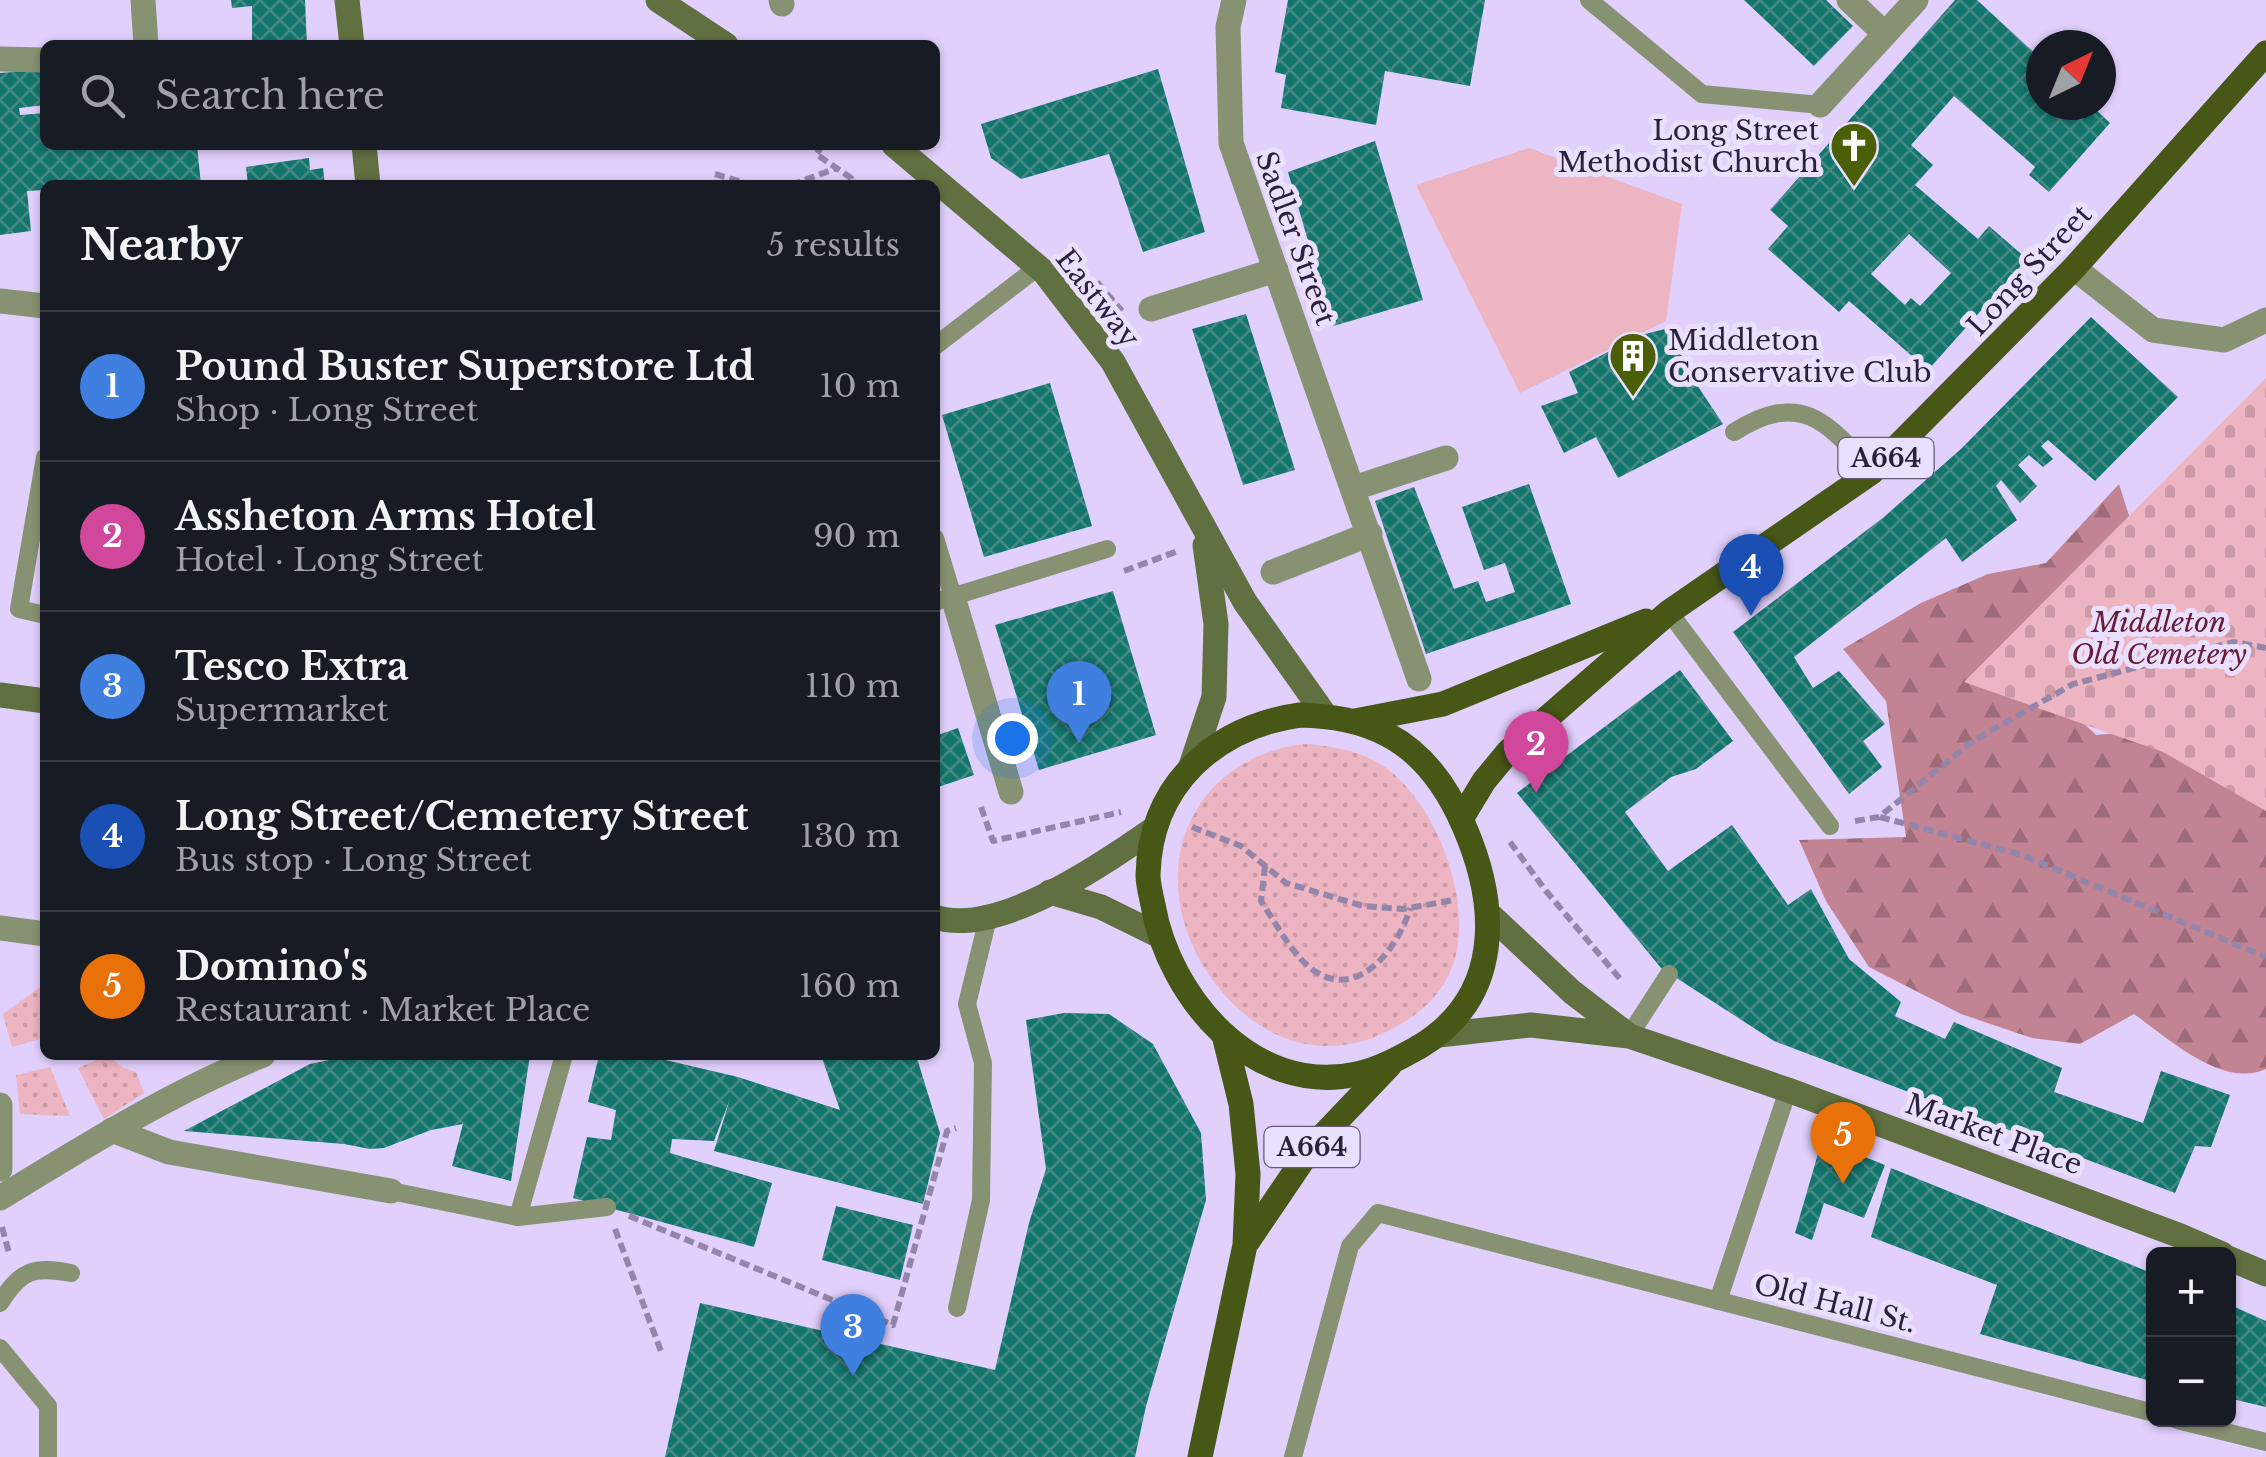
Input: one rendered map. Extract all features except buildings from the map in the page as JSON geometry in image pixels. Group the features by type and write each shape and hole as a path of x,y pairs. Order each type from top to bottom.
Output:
{"main road":[{"name":"Long Street","path":"1461,819 1484,781 1514,745 1669,612 1872,472 2074,268 2266,52"},
{"name":"Long Street","path":"1356,721 1443,704 1669,612"},
{"name":"A664","path":"1326,716 1356,721 1390,736 1418,756 1442,784 1476,854 1489,914 1480,978 1464,1007 1439,1035 1393,1062 1356,1074 1323,1077 1292,1073 1261,1062 1224,1035 1196,1006 1174,972 1158,935 1148,876 1155,828 1168,798 1191,766 1243,728 1275,718 1326,716"},
{"name":"A664","path":"1200,1457 1245,1245 1248,1174 1241,1104 1224,1035"},
{"name":"A664","path":"1245,1245 1312,1148 1393,1062"}],"street":[{"path":"143,0 146,40"},
{"path":"347,0 351,40"},
{"path":"658,0 718,40"},
{"name":"Sadler Street","path":"1234,0 1228,28 1231,143 1419,679"},
{"path":"1849,0 1885,34"},
{"path":"1820,105 1916,0"},
{"path":"0,59 40,60"},
{"path":"364,150 368,180"},
{"name":"Eastway","path":"900,150 935,180"},
{"name":"Eastway","path":"940,184 1038,267 1113,362 1203,530 1264,632 1326,716"},
{"path":"2074,268 2152,330 2224,340 2266,320"},
{"path":"1151,309 1276,270"},
{"path":"0,301 40,305"},
{"path":"1354,488 1446,458"},
{"name":"Eastway","path":"1191,766 1214,697 1216,624 1203,530"},
{"path":"1273,572 1370,534"},
{"path":"944,600 1011,792"},
{"path":"0,695 40,700"},
{"path":"940,919 988,918 1050,892 1120,853 1155,828"},
{"path":"1050,892 1100,906 1158,935"},
{"name":"Market Place","path":"1489,914 1572,992 1629,1036"},
{"path":"0,928 40,933"},
{"name":"Market Place","path":"1439,1035 1531,1025 1629,1036 1788,1090 2205,1247"},
{"path":"0,1198 112,1130 251,1060"},
{"path":"0,1105 0,1170"},
{"path":"112,1130 169,1152 391,1191"},
{"name":"Market Place","path":"2236,1261 2266,1274"}],"lane":[{"path":"1589,0 1702,94 1820,105"},
{"path":"940,342 1038,267"},
{"path":"1734,432 1757,417 1784,412 1812,416 1834,429 1872,472"},
{"path":"20,610 40,488"},
{"path":"940,572 944,600 1108,550"},
{"path":"0,607 40,613"},
{"path":"1669,612 1830,826"},
{"path":"957,1308 981,1200 982,1063 967,1004 988,918"},
{"path":"1629,1036 1669,974"},
{"path":"518,1218 563,1060"},
{"name":"Old Hall St.","path":"1788,1090 1718,1301 2146,1411"},
{"path":"391,1191 518,1218 607,1207"},
{"path":"1292,1457 1350,1246 1378,1213 1718,1301"},
{"path":"0,1303 16,1279 43,1268 71,1272"},
{"path":"0,1348 48,1406 48,1457"},
{"path":"2205,1427 2266,1442"}],"path":[{"path":"819,150 816,154 852,180"},
{"path":"808,180 837,168"},
{"path":"715,174 735,180"},
{"path":"1108,550 1118,574 1179,551"},
{"path":"1830,826 1879,816 1973,742 2073,684 2234,642 2266,648"},
{"path":"979,801 993,841 1122,812"},
{"path":"1879,816 2022,855 2266,957"},
{"path":"1192,827 1241,846 1286,883 1362,906 1410,908 1454,900"},
{"path":"1510,842 1621,980"},
{"path":"1265,866 1261,901 1307,965 1329,979 1360,976 1389,954 1402,934 1410,908"},
{"path":"607,1207 893,1326 948,1131 982,1122"},
{"path":"607,1207 662,1354"},
{"path":"0,1217 16,1279"}],"green space":[{"path":"1529,148 1682,204 1666,321 1520,393 1416,185"},
{"name":"Middleton Old Cemetery","path":"2266,378 2266,811 2163,752 1964,682"},
{"path":"2119,484 2144,563 2043,684 2096,735 2197,726 2266,765 2266,1069 2249,1073 2214,1067 2134,1014 2080,1044 2032,1038 1961,1014 1869,967 1826,901 1799,840 1906,837 1886,701 1843,649 1921,603 1988,574 2046,563"},
{"path":"1302,744 1357,753 1396,776 1432,824 1445,852 1459,913 1452,967 1430,1002 1397,1026 1339,1046 1311,1045 1285,1038 1260,1026 1238,1008 1200,960 1185,924 1178,888 1180,854 1190,822 1207,794 1232,771 1264,754"},
{"path":"40,987 40,1039 12,1047 3,1014"},
{"path":"96,1060 114,1060 136,1072 144,1093 104,1119 78,1068"},
{"path":"50,1067 70,1116 20,1114 16,1075"}],"place":[{"name":"Long Street Methodist Church","path":"1854,188"},
{"name":"Middleton Conservative Club","path":"1633,398"},
{"name":"Long Street/Cemetery Street","path":"1751,616"},
{"name":"Pound Buster Superstore Ltd","path":"1079,743"},
{"name":"Assheton Arms Hotel","path":"1536,793"},
{"name":"Domino's","path":"1843,1184"},
{"name":"Tesco Extra","path":"853,1376"}]}
